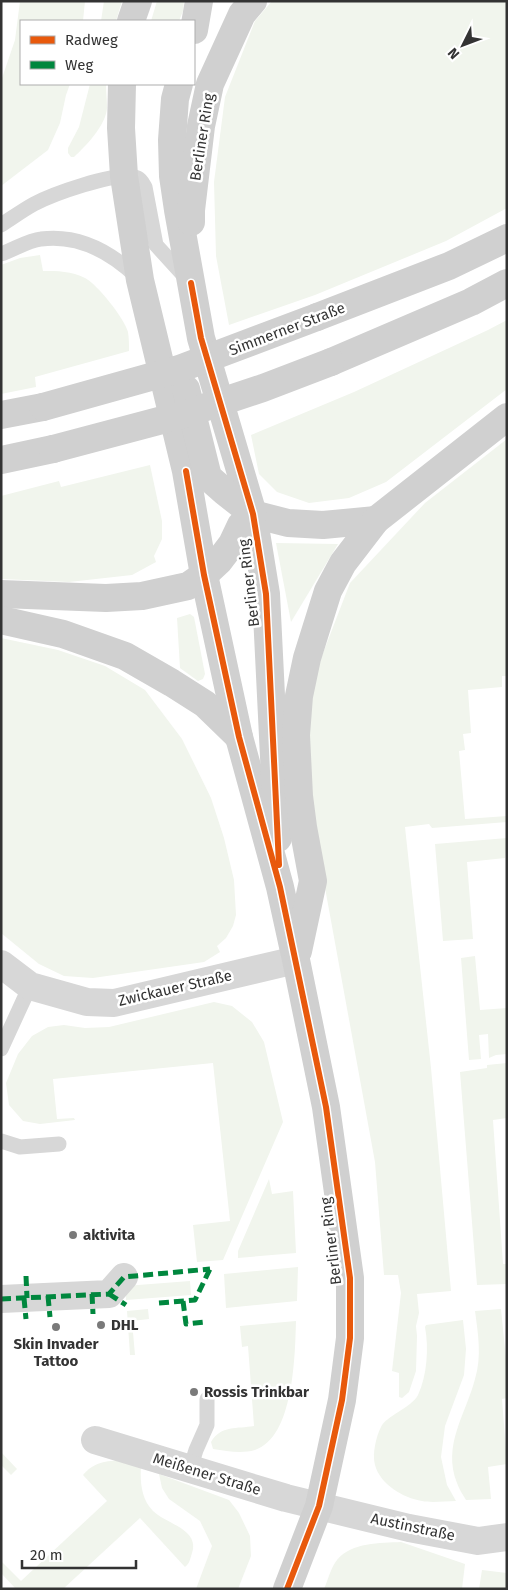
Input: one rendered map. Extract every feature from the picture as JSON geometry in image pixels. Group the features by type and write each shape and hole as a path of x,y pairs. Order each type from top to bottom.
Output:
{"street":[{"path":"132,20 138,1"},
{"path":"195,24 199,1"},
{"name":"Berliner Ring","path":"191,283 190,210 201,126 210,84 242,14 253,1"},
{"name":"Berliner Ring","path":"122,85 121,128 124,176 142,286 186,470 204,575 239,737 280,887 296,960 326,1107 350,1278 350,1338 342,1400 319,1506 287,1589"},
{"name":"Berliner Ring","path":"179,85 175,100 172,140 172,176 201,338 253,514 266,594 280,887"},
{"name":"Simmerner Straße","path":"1,415 43,407 178,369 449,266 507,238"},
{"path":"1,460 53,449 185,414 263,388 331,362 471,302 507,284"},
{"path":"142,286 166,309 208,477 253,514 288,523 324,525 376,520"},
{"name":"Berliner Ring","path":"296,960 314,881 303,827 300,796 296,735 299,696 307,658 328,592 343,563 376,520 507,417"},
{"name":"Berliner Ring","path":"1,594 106,598 142,596 188,586 219,561 232,544 241,525 253,514"},
{"path":"1,620 63,634 125,656 205,704 239,737"},
{"name":"Zwickauer Straße","path":"1,964 30,986 87,1002 114,1002 296,960"},
{"path":"29,1300 109,1297"},
{"name":"Meißener Straße","path":"95,1440 286,1498 319,1506"},
{"name":"Austinstraße","path":"319,1506 409,1528 478,1540 507,1537"}],"lane":[{"path":"1,225 34,204 73,188 124,176 133,176 140,179 145,187 156,245 191,283"},
{"path":"1,254 40,239 66,239 84,242 112,256 127,267 142,286"},
{"path":"1,1050 30,986"},
{"path":"1,1141 20,1147 59,1144"},
{"path":"190,1469 207,1425 207,1399"}],"shaded area":[{"path":"20,1 85,1 83,20 20,20 20,85 70,85 60,123 48,150 1,186 1,81 15,40"},
{"path":"104,1 122,1 116,20 101,20"},
{"path":"157,1 184,1 179,20 151,20"},
{"path":"272,1 507,1 507,208 446,241 315,295 229,325 216,256 214,182 225,97 255,21"},
{"path":"90,85 106,85 106,115 89,141 74,157 71,157 68,153 68,148 79,127"},
{"path":"40,255 43,271 75,274 85,278 103,294 126,326 129,351 35,377 36,387 1,394 1,265 20,258"},
{"path":"507,320 507,389 386,482 349,498 309,503 277,492 259,474 251,435 354,392"},
{"path":"507,439 507,676 502,676 502,687 468,690 471,733 463,734 465,750 459,751 465,819 507,816 507,822 432,828 429,824 405,827 431,1068 451,1291 417,1294 419,1313 416,1326 416,1371 409,1392 402,1398 399,1397 399,1373 392,1371 401,1293 398,1275 384,1275 375,1162 311,811 307,744 313,679 350,583 425,503"},
{"path":"150,465 162,521 162,539 154,556 156,562 132,575 69,582 1,579 1,496 59,481 61,487"},
{"path":"276,543 338,544 291,622"},
{"path":"190,614 194,617 205,674 203,679 198,681 180,668 177,618"},
{"path":"1,638 58,650 105,666 145,690 182,739 211,798 224,838 234,880 236,915 233,926 226,938 217,946 220,952 204,962 93,978 64,976 39,964 1,933"},
{"path":"507,838 505,858 467,862 473,939 443,941 435,844"},
{"path":"475,956 480,1010 507,1008 507,1054 489,1058 488,1034 479,1035 481,1059 469,1060 461,958"},
{"path":"214,1002 232,1006 252,1022 264,1042 283,1122 223,1260 197,1262 193,1225 230,1221 213,1063 53,1079 57,1119 74,1118 75,1120 40,1124 23,1121 9,1105 6,1083 18,1054 32,1036 48,1027 64,1025 85,1028 109,1027"},
{"path":"507,1063 507,1118 493,1120 503,1264 507,1264 507,1284 477,1285 460,1072 487,1068 487,1065"},
{"path":"269,1179 272,1194 293,1191 296,1253 238,1258 238,1251"},
{"path":"298,1267 297,1301 226,1308 224,1274"},
{"path":"190,1281 191,1295 126,1300 125,1286"},
{"path":"148,1309 149,1319 132,1321 135,1355 130,1355 127,1311"},
{"path":"501,1309 507,1369 507,1398 502,1399 507,1464 488,1467 491,1499 466,1500 457,1483 452,1456 457,1430 477,1370 479,1345 475,1311"},
{"path":"463,1320 466,1349 464,1375 445,1426 441,1457 447,1485 456,1501 430,1502 407,1497 387,1484 375,1465 374,1451 379,1431 388,1419 415,1400 418,1395 426,1362 426,1325"},
{"path":"296,1321 295,1354 290,1393 278,1429 268,1442 255,1450 239,1452 213,1449 211,1442 225,1430 254,1426 248,1346 242,1347 240,1326"},
{"path":"1,1452 17,1469 11,1475 1,1465"},
{"path":"122,1460 141,1466 141,1484 146,1501 153,1511 180,1528 191,1538 193,1545 188,1564 185,1567 140,1518 63,1589 16,1589 1,1573 1,1561 21,1581 107,1501 83,1475 91,1467 101,1463"},
{"path":"159,1474 229,1500 239,1513 250,1536 251,1556 238,1589 196,1589 212,1546 200,1521 169,1499 162,1488"},
{"path":"401,1542 465,1564 462,1589 324,1589 333,1566 343,1554 367,1545"},
{"path":"482,1570 507,1573 507,1589 479,1589"}],"marked path":[{"path":"1,1299 109,1294 124,1277 210,1269"},
{"path":"159,1303 195,1300 210,1269"},
{"path":"26,1276 27,1298"},
{"path":"92,1294 93,1314"},
{"path":"109,1294 126,1305"},
{"path":"48,1296 50,1317"},
{"path":"24,1298 26,1319"},
{"path":"183,1301 186,1324 206,1322"}],"cycle path":[{"path":"191,283 201,338 253,514 266,594 279,865"},
{"path":"186,471 204,575 239,737 280,887 326,1107 350,1278 350,1338 342,1400 319,1506 287,1589"}],"place":[{"name":"aktivita","path":"73,1235"},
{"name":"DHL","path":"101,1325"},
{"name":"Skin Invader Tattoo","path":"56,1327"},
{"name":"Rossis Trinkbar","path":"194,1392"}]}
